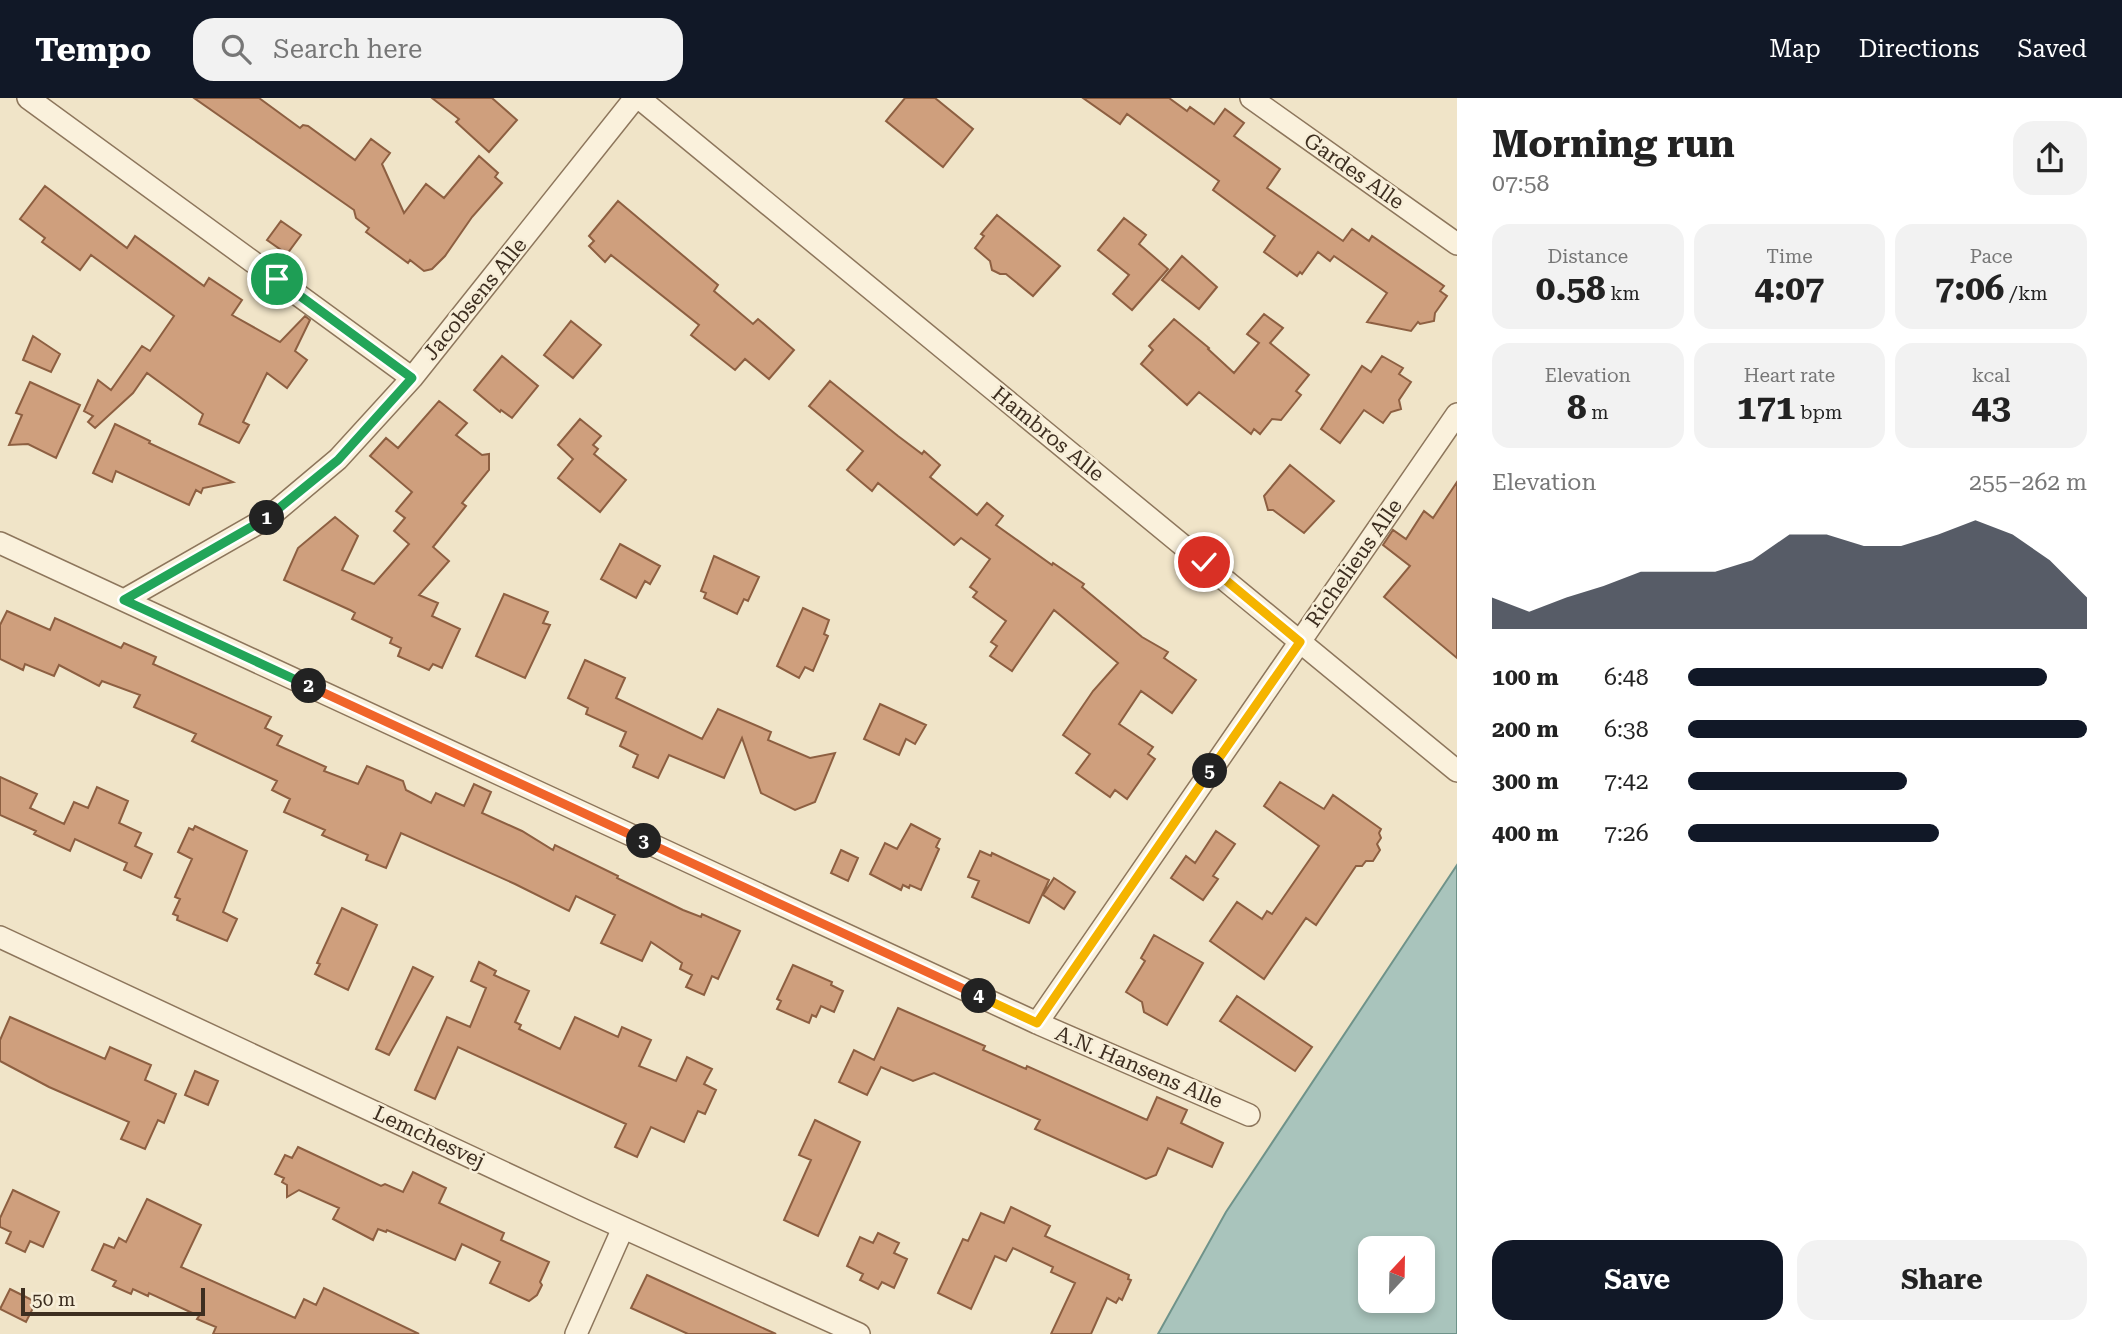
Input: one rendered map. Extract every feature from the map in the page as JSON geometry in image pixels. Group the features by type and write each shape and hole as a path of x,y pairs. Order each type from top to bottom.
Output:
{"street":[{"path":"29,98 412,378"},
{"name":"Jacobsens Alle","path":"124,600 269,517 338,460 412,378 637,98"},
{"name":"Hambros Alle","path":"637,98 1457,771"},
{"name":"Gardes Alle","path":"1251,98 1457,244"},
{"name":"Richelieus Alle","path":"1037,1023 1457,414"},
{"name":"A.N. Hansens Alle","path":"0,543 1037,1023 1249,1115"},
{"name":"Lemchesvej","path":"0,937 624,1228 859,1334"},
{"path":"576,1334 624,1228"}],"water":[{"path":"1457,865 1457,1334 1158,1334 1226,1212"}],"building":[{"path":"194,98 259,98 300,128 303,125 308,126 355,160 371,139 390,153 382,164 404,213 426,184 444,198 479,156 498,173 495,177 502,183 472,217 445,256 432,269 424,271 410,260 408,263 366,232 369,228 356,218 354,210"},
{"path":"432,98 492,98 517,120 489,152 456,122 459,119"},
{"path":"905,98 935,98 973,129 943,167 886,121"},
{"path":"1083,98 1169,98 1187,111 1190,107 1214,124 1225,109 1244,123 1234,136 1280,169 1267,188 1343,241 1352,229 1369,241 1372,236 1444,286 1440,291 1447,296 1435,313 1434,321 1420,324 1418,322 1411,331 1367,322 1387,293 1334,256 1330,261 1318,252 1302,274 1300,272 1297,276 1264,252 1275,236 1213,190 1219,181 1127,114 1120,124"},
{"path":"45,186 127,248 135,236 204,286 209,278 242,300 232,315 280,342 305,316 310,320 295,351 307,360 287,388 267,373 243,422 249,425 239,443 199,424 203,414 147,373 133,393 95,428 88,422 93,416 84,411 98,380 111,390 142,346 150,351 174,316 91,255 80,270 42,242 45,238 20,219"},
{"path":"618,201 718,285 714,291 753,324 758,319 794,350 769,379 745,359 735,370 691,335 699,325 611,255 605,262 589,246 594,241 589,236"},
{"path":"997,215 1060,266 1033,296 1006,274 992,270 990,261 975,248 984,236 981,234"},
{"path":"1124,218 1146,235 1139,244 1168,269 1132,310 1113,294 1129,275 1098,250"},
{"path":"281,221 301,235 287,254 267,240"},
{"path":"1182,256 1217,287 1199,309 1162,280"},
{"path":"1264,314 1283,328 1270,343 1309,375 1296,391 1301,395 1281,420 1272,419 1260,434 1254,429 1251,434 1199,392 1187,405 1141,364 1153,350 1149,346 1174,319 1234,373 1259,343 1247,334"},
{"path":"571,321 601,345 573,378 544,355"},
{"path":"33,336 60,354 51,372 23,360"},
{"path":"502,356 538,386 512,418 501,410 500,412 474,390"},
{"path":"1382,356 1403,368 1399,374 1411,382 1399,400 1401,409 1391,412 1383,423 1364,410 1340,443 1321,429 1362,366 1371,372"},
{"path":"830,381 898,436 922,454 924,451 940,465 930,477 977,515 987,503 1003,516 996,525 1084,584 1082,587 1142,637 1168,652 1164,658 1196,680 1172,713 1141,691 1119,724 1153,747 1148,754 1155,759 1127,799 1115,790 1110,797 1076,773 1090,754 1063,735 1093,691 1118,663 1054,610 1012,671 990,656 997,646 991,642 1006,621 973,597 977,592 970,587 990,559 961,538 954,545 878,483 872,491 847,470 863,451 809,406"},
{"path":"30,382 80,405 56,458 28,444 9,445 22,415 16,413"},
{"path":"439,401 467,423 456,435 482,455 489,454 489,470 462,503 466,506 433,547 449,561 419,595 438,603 432,616 460,629 442,668 433,664 429,670 398,656 401,648 390,643 392,638 352,619 355,613 284,580 298,548 335,517 358,536 342,570 374,584 409,544 394,531 405,518 396,511 412,492 370,456 386,438 398,448"},
{"path":"580,419 601,436 593,445 598,449 594,454 626,480 600,512 558,478 573,459 558,445"},
{"path":"115,424 233,482 203,488 201,493 196,490 189,505 116,471 112,482 93,473"},
{"path":"1290,465 1334,501 1304,533 1273,510 1268,510 1264,496"},
{"path":"1457,482 1457,658 1384,597 1410,566 1383,545 1393,530 1406,539 1424,511 1433,518"},
{"path":"620,544 660,566 650,584 645,581 636,598 601,579"},
{"path":"714,556 759,577 748,601 744,599 737,614 704,598 706,593 701,591"},
{"path":"504,594 548,612 543,623 550,625 525,678 476,656"},
{"path":"803,608 829,620 824,634 828,636 813,671 805,667 799,678 777,666"},
{"path":"7,611 50,630 55,618 121,648 124,643 156,657 153,664 271,717 265,728 282,736 277,745 326,767 324,771 358,784 367,766 403,781 406,790 431,803 436,793 464,806 474,784 491,792 482,813 522,831 553,850 555,845 683,910 701,917 702,914 740,931 718,979 712,976 704,995 686,987 692,975 680,969 682,963 651,942 642,961 601,943 615,915 576,896 569,911 401,833 386,868 366,860 368,855 322,835 325,830 284,812 290,799 272,790 277,781 192,741 196,734 134,707 140,695 102,681 99,686 59,665 54,676 25,664 23,670 0,659 0,625"},
{"path":"585,660 625,678 616,698 702,739 718,709 771,732 768,740 810,758 835,753 815,802 795,810 761,793 742,738 724,778 669,755 658,778 633,767 638,755 620,746 626,732 586,714 588,708 568,698"},
{"path":"880,704 926,725 915,744 906,739 899,755 864,739"},
{"path":"0,777 37,794 30,808 64,824 74,802 88,808 97,787 128,801 119,823 141,833 135,846 152,854 141,878 124,870 127,863 75,839 70,851 34,834 36,831 0,815"},
{"path":"1280,782 1324,809 1333,795 1381,829 1381,838 1377,844 1380,850 1373,861 1356,866 1316,925 1306,918 1264,979 1210,941 1237,902 1262,919 1267,911 1272,914 1319,846 1264,806"},
{"path":"911,824 940,839 936,847 939,849 921,890 903,885 901,890 870,874 885,843 897,849"},
{"path":"195,826 247,851 223,912 237,919 227,941 177,920 178,916 173,914 180,899 175,897 192,859 178,852 189,828 193,830"},
{"path":"1216,831 1235,844 1213,876 1218,879 1203,900 1171,878 1186,856 1195,863"},
{"path":"841,850 858,858 848,881 831,873"},
{"path":"980,851 991,856 992,853 1049,880 1029,923 972,897 979,881 968,877"},
{"path":"1054,878 1075,892 1064,909 1043,895"},
{"path":"342,908 377,925 348,990 315,974 320,964 317,963"},
{"path":"1154,935 1203,963 1167,1025 1144,1012 1142,1002 1126,992 1145,961 1141,958"},
{"path":"479,962 496,971 494,975 529,991 515,1022 521,1025 519,1029 560,1049 575,1017 618,1037 622,1027 651,1040 639,1066 676,1081 687,1057 712,1069 704,1084 716,1090 705,1114 698,1111 684,1142 651,1127 637,1157 615,1147 626,1124 458,1047 435,1099 415,1090 447,1017 470,1027 486,988 471,981"},
{"path":"793,965 832,982 831,985 843,991 834,1012 821,1006 816,1017 812,1015 809,1023 777,1009 781,1001 777,999"},
{"path":"413,967 433,977 389,1055 376,1049"},
{"path":"1237,996 1312,1047 1295,1071 1220,1021"},
{"path":"898,1008 985,1046 983,1050 1026,1069 1027,1066 1147,1120 1157,1097 1187,1110 1181,1123 1223,1143 1212,1167 1168,1148 1156,1175 1146,1179 1035,1129 1040,1120 934,1073 913,1081 881,1067 867,1095 839,1082 854,1050 874,1060"},
{"path":"10,1017 105,1059 110,1047 151,1065 145,1080 176,1094 164,1123 158,1120 145,1149 121,1139 129,1122 49,1087 0,1061 0,1040"},
{"path":"195,1071 218,1081 208,1105 185,1095"},
{"path":"815,1120 860,1142 818,1236 784,1220 811,1160 799,1155"},
{"path":"298,1147 381,1186 385,1184 403,1192 413,1172 446,1188 439,1203 504,1233 501,1240 549,1262 537,1295 529,1301 490,1283 500,1262 462,1244 455,1260 387,1230 378,1229 373,1240 333,1219 339,1208 299,1190 287,1197 287,1185 282,1182 284,1178 275,1174 285,1155 292,1158"},
{"path":"13,1190 59,1212 43,1247 30,1241 25,1252 6,1243 11,1232 0,1227 0,1218"},
{"path":"147,1199 201,1225 181,1267 295,1318 304,1299 316,1305 324,1288 419,1334 213,1334 216,1327 197,1319 199,1316 149,1293 148,1296 133,1289 131,1294 113,1286 116,1281 92,1270 104,1244 114,1248 119,1238 126,1242"},
{"path":"1011,1207 1050,1226 1045,1236 1129,1275 1128,1279 1131,1280 1122,1300 1119,1298 1116,1303 1107,1298 1091,1334 1051,1334 1075,1283 1051,1272 1053,1267 1013,1248 1006,1261 995,1256 971,1309 938,1293 963,1239 968,1241 981,1213 1004,1223"},
{"path":"878,1233 899,1243 894,1253 907,1259 894,1288 882,1282 878,1289 860,1280 863,1274 847,1266 860,1237 873,1243"},
{"path":"647,1275 776,1334 688,1334 631,1308"},
{"path":"10,1289 36,1302 26,1322 0,1309"}],"route":[{"path":"277,279 412,378 338,460 269,517 124,600 1037,1023 1300,642 1204,562"}]}
